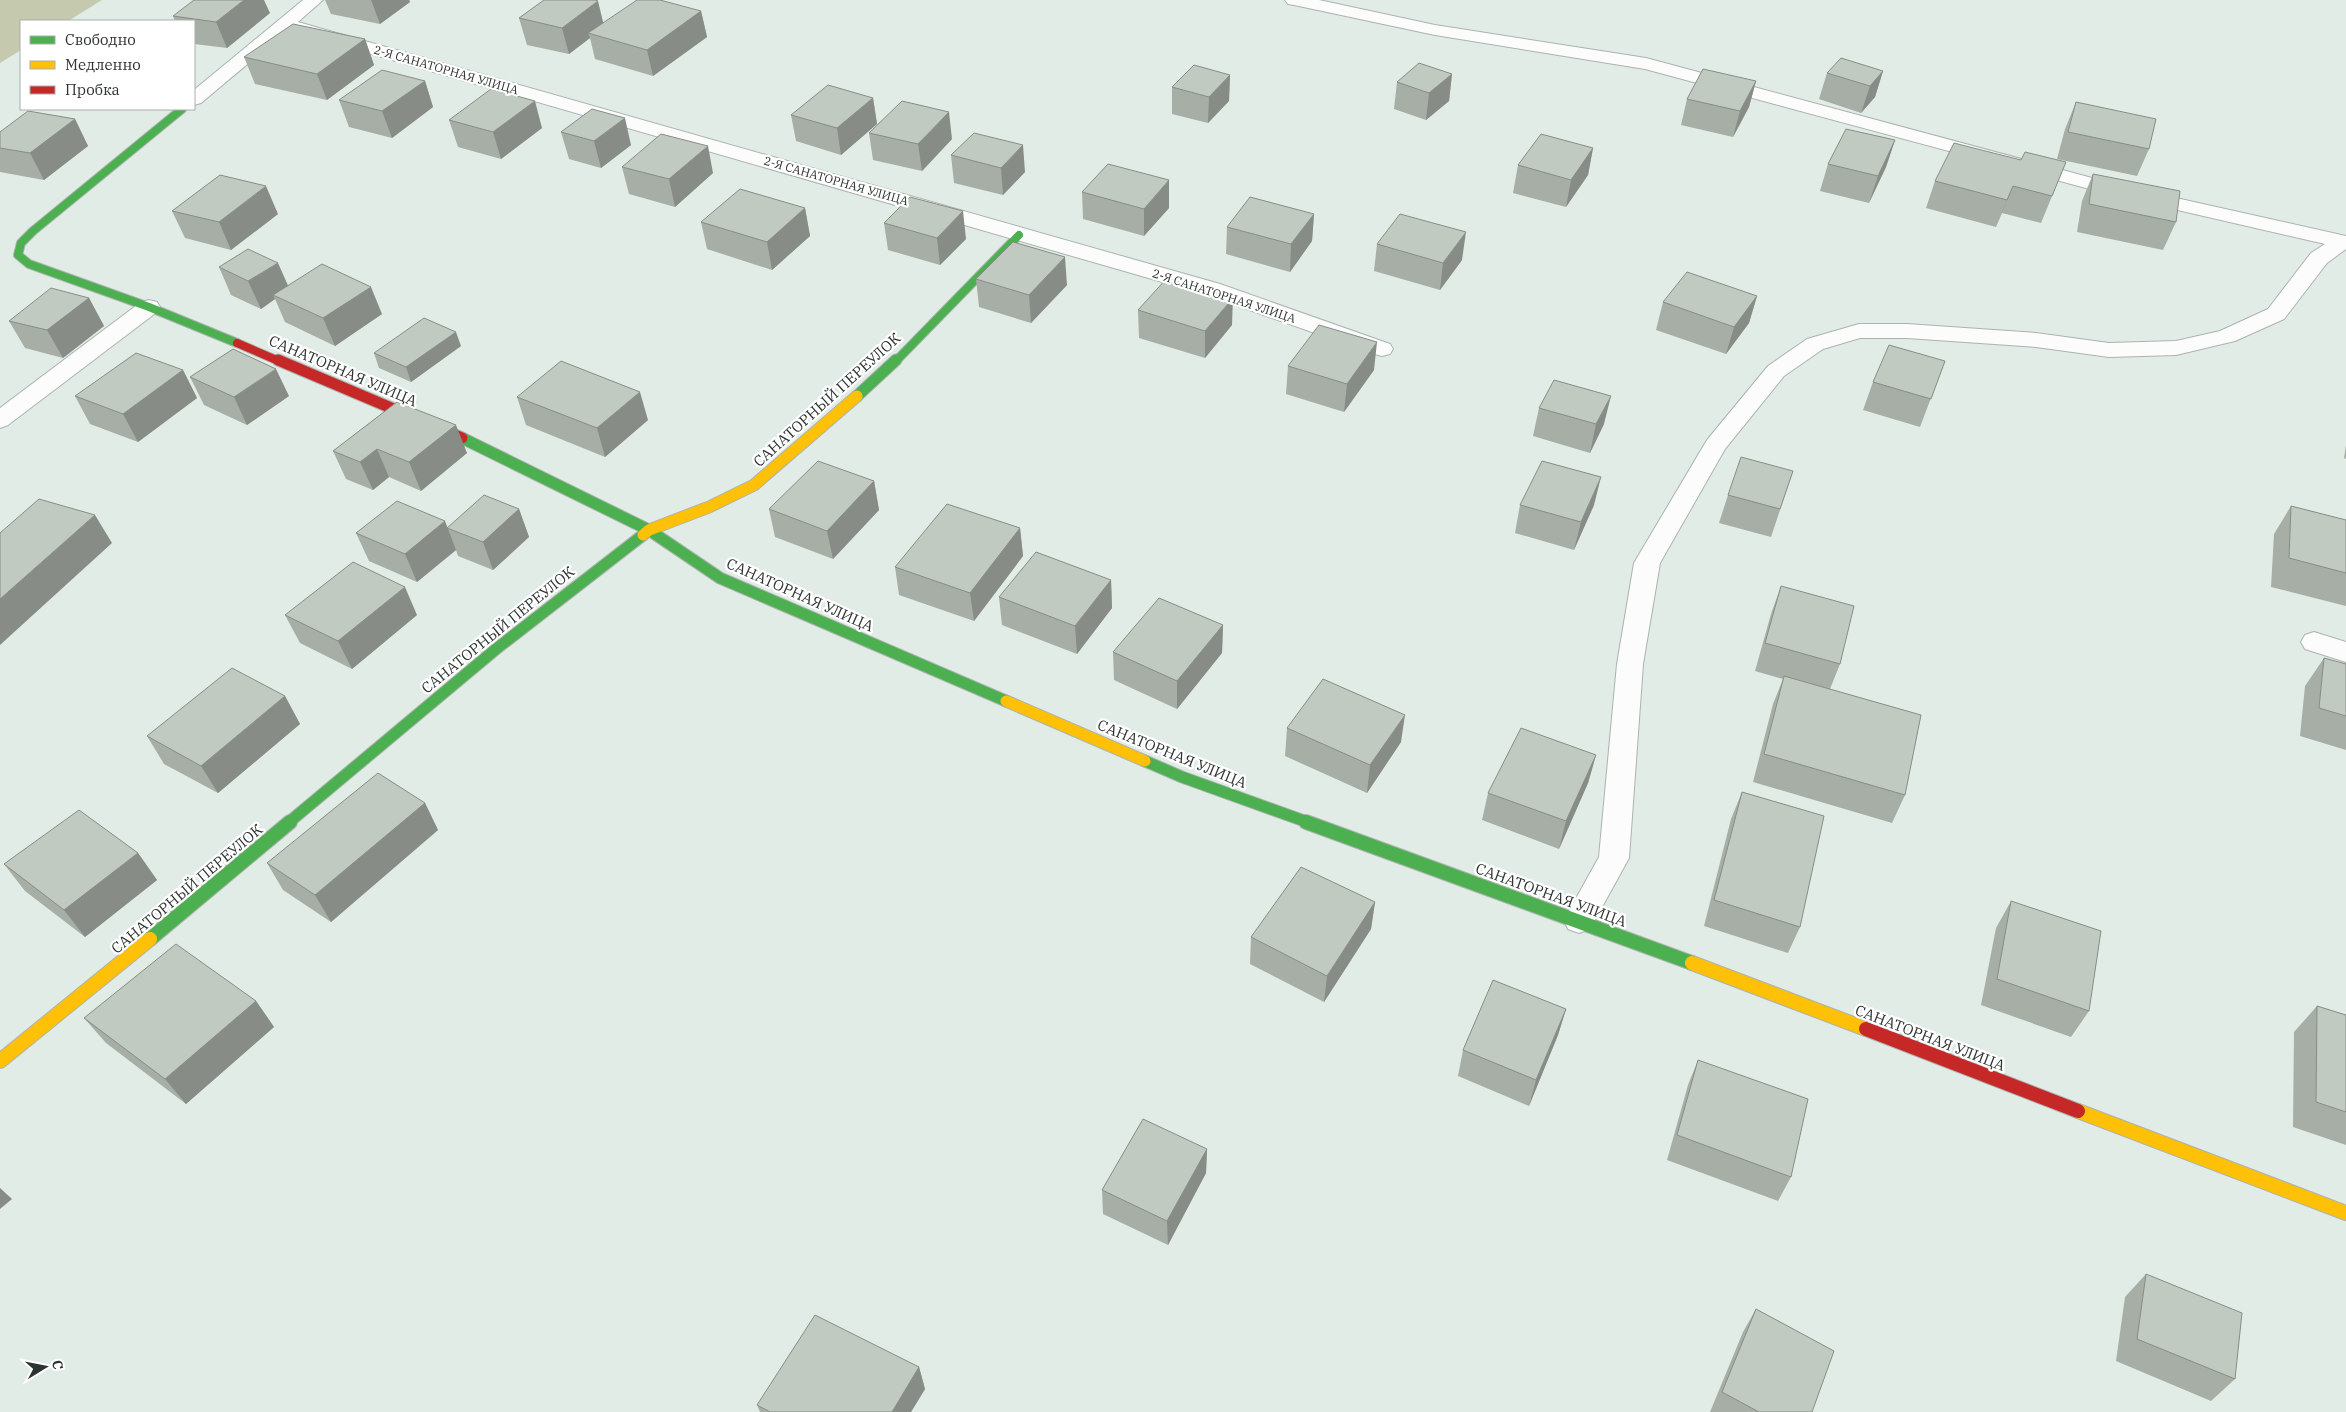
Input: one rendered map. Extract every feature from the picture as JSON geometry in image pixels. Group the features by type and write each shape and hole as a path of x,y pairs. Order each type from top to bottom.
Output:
{"street":[{"path":"195,98 314,0"},
{"path":"1294,0 1435,30 1646,64 2115,190 2344,242"},
{"name":"2-Я САНАТОРНАЯ УЛИЦА","path":"286,24 1212,289 1382,349"},
{"name":"САНАТОРНАЯ УЛИЦА","path":"181,110 33,231 21,243 18,255 29,264 149,306 446,430 649,530 720,578 1182,778 1579,920 2346,1213"},
{"name":"САНАТОРНЫЙ ПЕРЕУЛОК","path":"0,1061 83,995 496,648 649,530 709,507 754,485 887,370 1019,235"},
{"path":"1579,920 1614,858 1630,664 1647,563 1715,445 1776,371 1815,344 1859,331 1907,331 2036,340 2109,350 2184,346 2227,336 2276,314 2318,258 2344,242"},
{"path":"0,420 149,306"},
{"path":"2314,642 2346,652"}],"green space":[{"path":"0,0 102,0 70,20 20,20 20,51 0,63"}],"building":[{"path":"194,0 244,0 216,22 173,16"},
{"path":"544,0 598,1 562,28 519,18"},
{"path":"637,0 660,0 701,11 647,50 588,33"},
{"path":"293,24 365,39 317,74 244,57"},
{"path":"1841,58 1883,71 1870,86 1827,73"},
{"path":"1419,63 1452,74 1429,93 1397,82"},
{"path":"1194,65 1230,75 1209,97 1172,87"},
{"path":"1703,69 1756,81 1740,111 1687,99"},
{"path":"382,70 425,81 382,111 339,100"},
{"path":"828,85 873,98 837,128 791,115"},
{"path":"491,89 535,101 493,132 449,120"},
{"path":"902,101 949,112 918,144 869,133"},
{"path":"2076,102 2156,119 2149,149 2068,132"},
{"path":"592,109 625,118 594,141 561,132"},
{"path":"28,111 75,119 30,153 0,148 0,132"},
{"path":"1846,129 1895,140 1878,176 1828,164"},
{"path":"974,133 1023,145 1001,168 951,155"},
{"path":"661,134 708,146 669,179 622,167"},
{"path":"1541,134 1593,148 1571,180 1518,165"},
{"path":"1954,143 2021,160 2025,152 2066,162 2052,196 2013,186 2007,200 1935,181"},
{"path":"1108,164 1169,180 1144,209 1082,192"},
{"path":"2093,174 2180,191 2176,222 2089,204"},
{"path":"220,175 266,186 219,222 172,211"},
{"path":"740,189 805,208 767,242 701,222"},
{"path":"910,197 963,211 937,238 884,223"},
{"path":"1250,197 1314,214 1291,244 1227,227"},
{"path":"1400,214 1466,232 1443,263 1377,244"},
{"path":"1013,242 1065,257 1029,295 976,279"},
{"path":"248,249 278,263 248,281 219,267"},
{"path":"322,264 371,287 323,318 273,295"},
{"path":"1687,272 1757,296 1734,327 1663,302"},
{"path":"1167,278 1233,298 1205,331 1138,310"},
{"path":"51,288 89,298 47,330 9,321"},
{"path":"424,318 456,332 406,367 374,353"},
{"path":"1319,325 1377,342 1347,384 1288,366"},
{"path":"1889,345 1945,361 1931,399 1873,382"},
{"path":"233,349 276,369 234,397 190,377"},
{"path":"136,353 183,370 123,414 75,396"},
{"path":"561,361 640,392 597,428 517,397"},
{"path":"1554,380 1611,396 1596,424 1539,408"},
{"path":"397,402 456,425 409,462 377,449 360,462 333,451"},
{"path":"1741,457 1793,471 1780,509 1728,495"},
{"path":"818,461 874,481 827,531 769,509"},
{"path":"1542,461 1601,477 1581,522 1520,505"},
{"path":"484,495 519,509 483,542 447,528"},
{"path":"39,499 95,515 0,599 0,533"},
{"path":"397,501 445,521 405,554 356,533"},
{"path":"947,504 1020,528 970,593 895,567"},
{"path":"2291,506 2346,520 2346,573 2289,558"},
{"path":"1036,552 1111,580 1075,626 999,597"},
{"path":"353,562 405,587 338,641 285,615"},
{"path":"1781,586 1854,606 1840,664 1765,643"},
{"path":"1159,598 1223,625 1177,681 1113,652"},
{"path":"2324,658 2346,664 2346,716 2319,708"},
{"path":"232,668 285,696 201,766 147,736"},
{"path":"1784,676 1921,715 1905,795 1764,754"},
{"path":"1323,679 1405,715 1370,765 1287,728"},
{"path":"1521,728 1596,755 1566,821 1488,793"},
{"path":"378,773 425,803 315,895 267,863"},
{"path":"1742,792 1824,816 1800,927 1714,900"},
{"path":"79,810 138,853 64,910 4,864"},
{"path":"1301,867 1375,902 1327,976 1251,937"},
{"path":"2011,901 2101,931 2089,1011 1997,979"},
{"path":"176,944 256,1001 165,1079 84,1018"},
{"path":"1493,980 1566,1009 1536,1080 1463,1050"},
{"path":"2317,1006 2346,1015 2346,1112 2316,1102"},
{"path":"1698,1060 1808,1099 1791,1177 1677,1135"},
{"path":"1143,1119 1207,1149 1167,1221 1102,1190"},
{"path":"2146,1274 2242,1313 2235,1379 2137,1339"},
{"path":"1756,1309 1834,1351 1812,1412 1759,1412 1722,1392"},
{"path":"815,1315 919,1367 892,1412 770,1412 757,1405"}],"traffic: fast":[{"path":"181,110 33,231 21,243 18,255 29,264 149,307 237,343"},
{"path":"857,396 887,370 1019,235"},
{"path":"462,438 649,530 720,578 1006,701"},
{"path":"150,939 496,649 643,535"},
{"path":"1145,761 1182,777 1579,920 1692,963"}],"traffic: slow":[{"path":"643,535 649,530 709,507 754,485 857,396"},
{"path":"1006,701 1145,761"},
{"path":"0,1061 150,939"},
{"path":"1692,963 1866,1029"},
{"path":"2078,1111 2346,1213"}],"traffic: jam":[{"path":"237,343 462,438"},
{"path":"1866,1029 2078,1111"}]}
